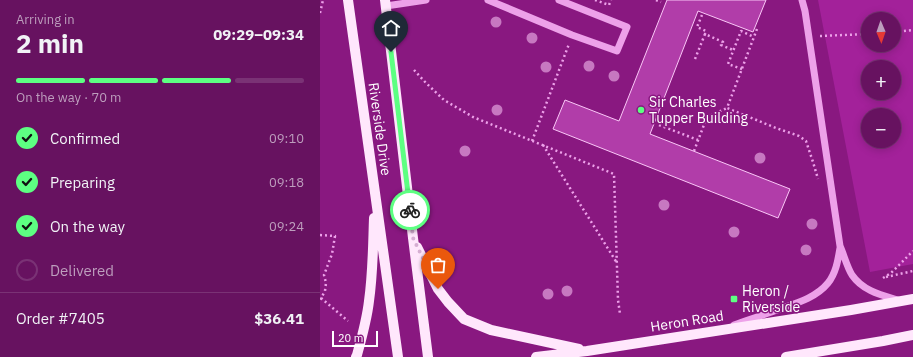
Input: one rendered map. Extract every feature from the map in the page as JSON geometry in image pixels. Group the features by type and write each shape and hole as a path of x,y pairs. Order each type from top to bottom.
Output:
{"main road":[{"name":"Riverside Drive","path":"348,0 398,357"},
{"name":"Riverside Drive","path":"385,3 428,357"},
{"path":"356,357 358,355 365,323 372,278 374,190"},
{"path":"413,238 438,289 464,319 491,330 587,351"},
{"name":"Heron Road","path":"536,357 587,351 852,310 913,299"},
{"path":"786,357 876,343 913,335"}],"lane":[{"path":"385,3 426,0"},
{"path":"488,0 617,51 627,27 559,0"},
{"path":"802,0 805,11 840,246 853,275 863,286 877,294 901,301"},
{"path":"716,331 798,303 812,296 828,283 833,276 837,266 840,246"}],"path":[{"path":"320,13 324,0"},
{"path":"595,0 609,5 611,0"},
{"path":"656,0 661,2"},
{"path":"695,59 706,31 697,27 702,15"},
{"path":"694,151 707,118 727,108 757,29"},
{"path":"901,31 913,30"},
{"path":"742,69 728,64 733,50 741,31 754,36"},
{"path":"705,34 723,42 721,45 733,50"},
{"path":"809,37 861,34"},
{"path":"532,141 563,58"},
{"path":"414,70 444,100 473,117 614,174 618,300 620,314"},
{"path":"727,108 799,136 806,141 818,182"},
{"path":"659,125 698,140"},
{"path":"543,145 617,263"},
{"path":"320,235 335,236 332,254 324,275 326,283 321,299 348,321"},
{"path":"913,251 891,273 883,278 913,271"}],"shaded area":[{"path":"818,0 913,0 913,264 870,272"}],"building":[{"name":"Sir Charles Tupper Building","path":"667,0 766,0 753,32 698,11 650,134 790,189 778,218 553,129 565,100 619,121"}],"way so far":[{"path":"410,210 413,238 438,289"}],"place":[{"name":"Sir Charles Tupper Building","path":"641,110"},
{"name":"Heron / Riverside","path":"734,299"}],"route":[{"path":"391,52 410,210"}]}
